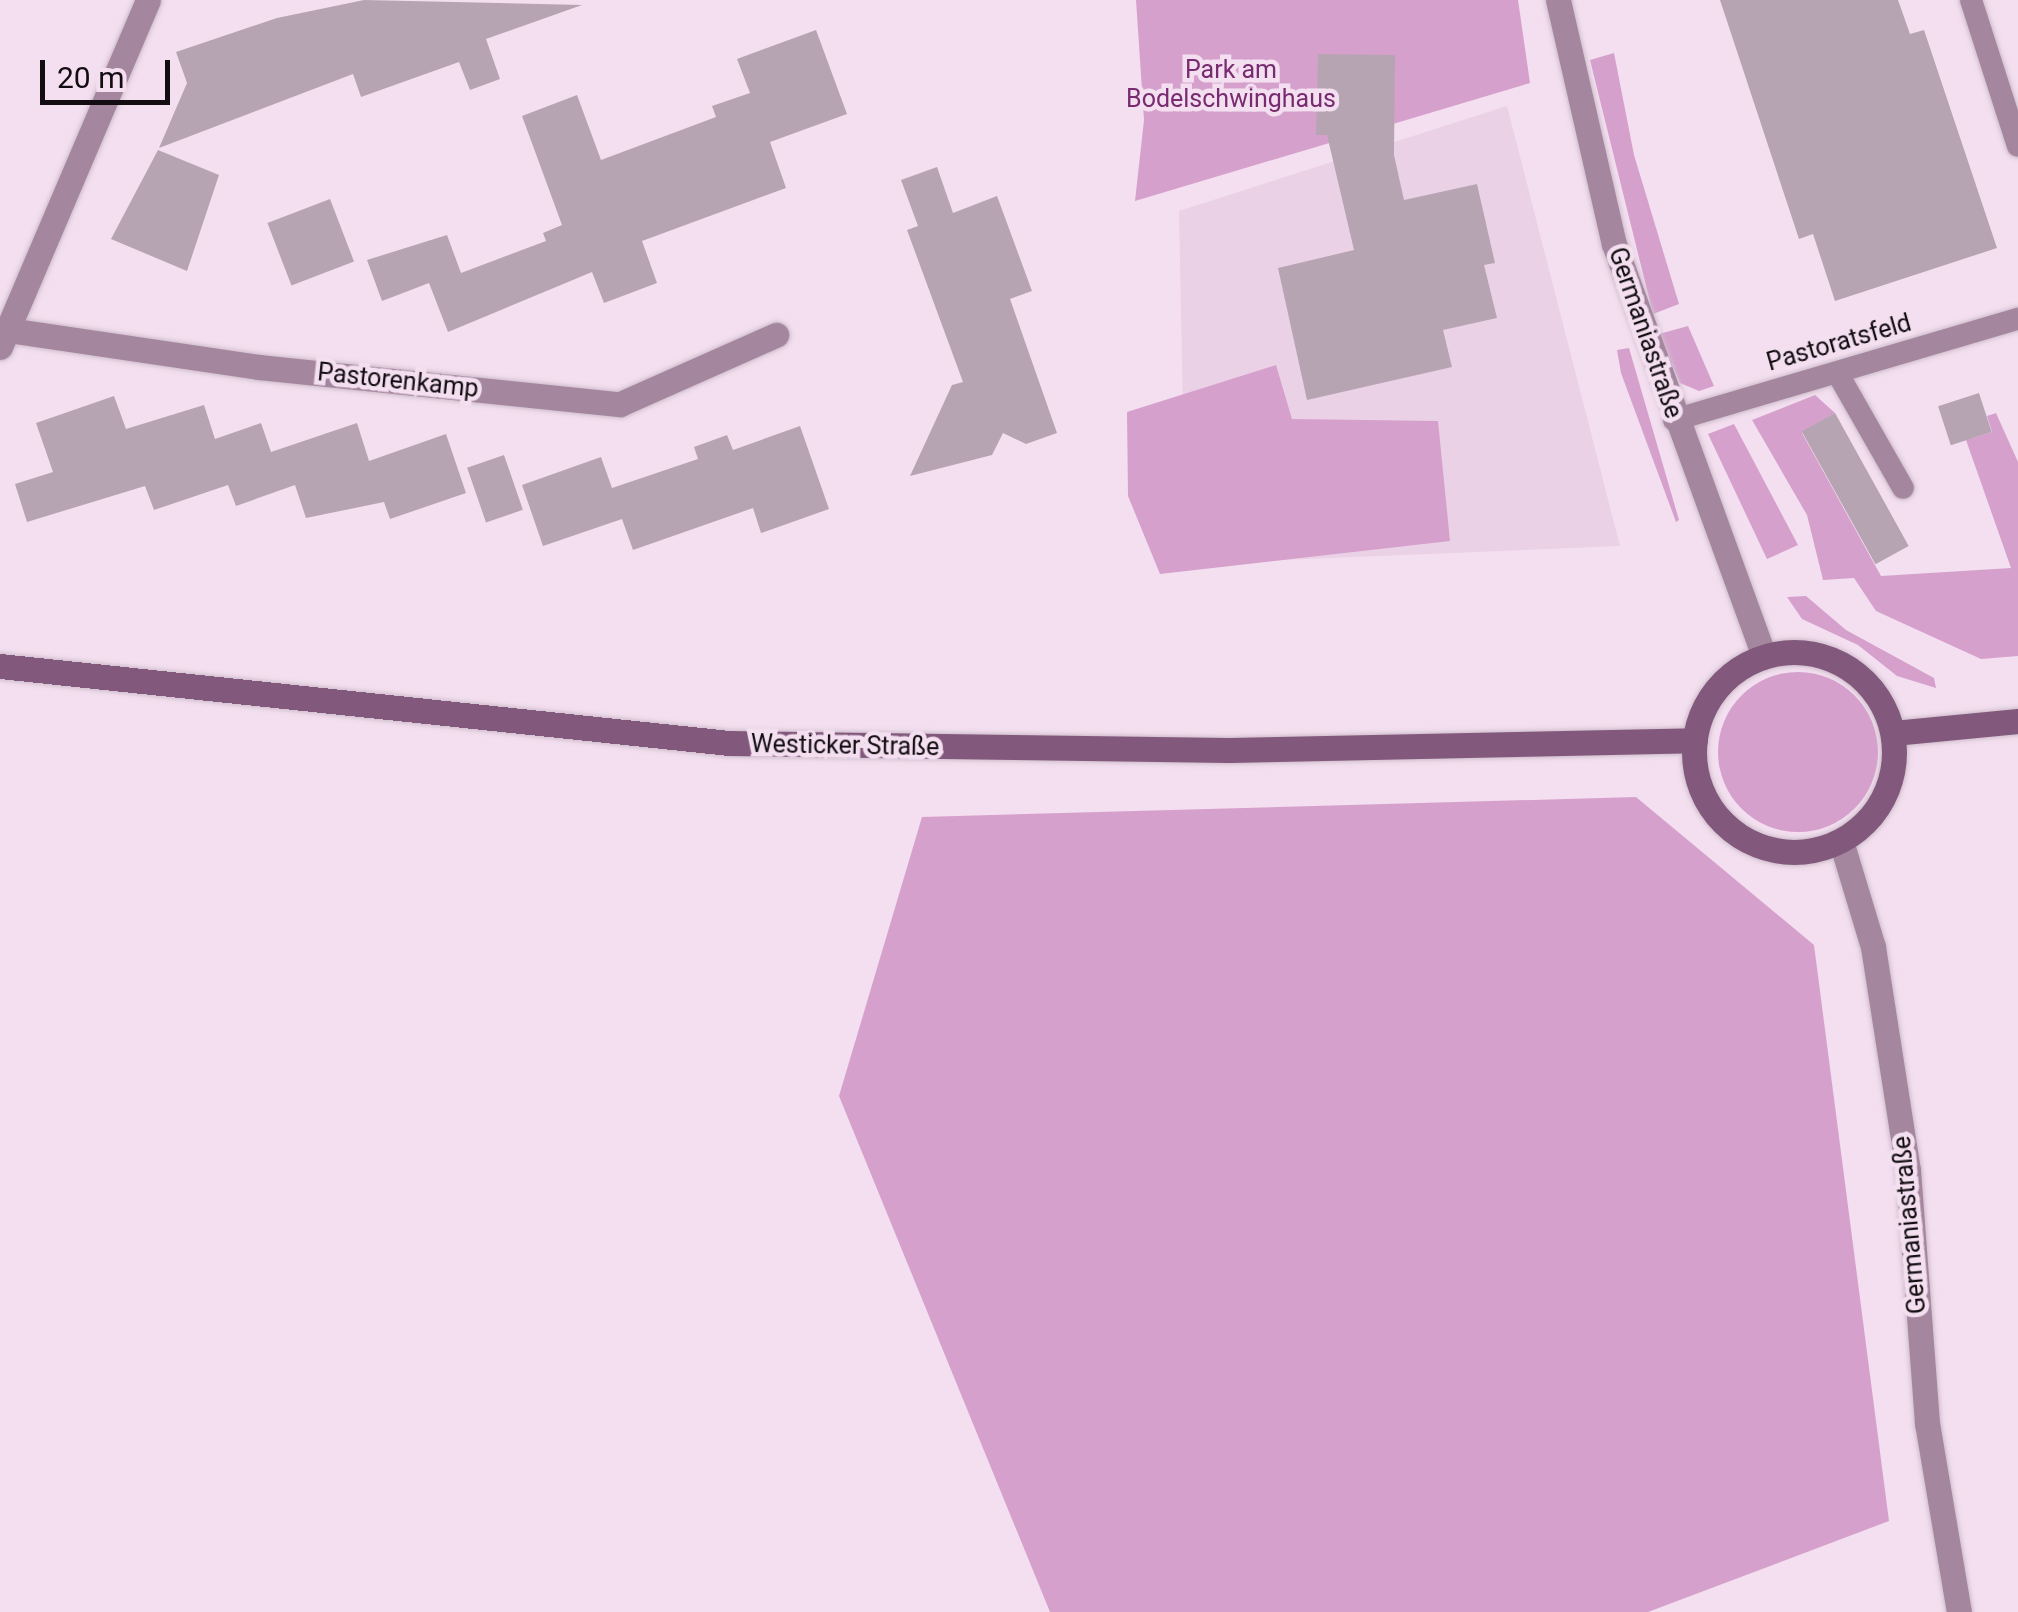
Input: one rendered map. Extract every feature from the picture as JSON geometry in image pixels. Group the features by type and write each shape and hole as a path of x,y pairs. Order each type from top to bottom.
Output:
{"street":[{"path":"4,338 148,0"},
{"name":"Germaniastraße","path":"1558,0 1598,193 1674,420 1764,656"},
{"name":"Pastorenkamp","path":"4,338 620,404 776,335"},
{"path":"1764,656 1830,658 1870,688 1893,732 1885,796 1841,842 1790,852 1741,838 1704,796 1695,740 1717,688 1764,656"},
{"name":"Westicker Straße","path":"0,666 730,744 1230,750 1695,740"},
{"path":"1893,732 2018,721"},
{"name":"Germaniastraße","path":"1841,842 1873,947 1908,1170 1927,1423 1959,1612"}],"lane":[{"path":"1971,0 2018,146"},
{"name":"Pastoratsfeld","path":"1674,420 2018,319"},
{"path":"1838,374 1902,488"}],"shaded area":[{"path":"1507,106 1620,546 1186,564 1179,211"}],"green space":[{"name":"Park am Bodelschwinghaus","path":"1136,0 1518,0 1530,83 1135,201 1144,120"},
{"path":"1614,53 1634,155 1679,304 1653,314 1590,60"},
{"path":"1688,326 1714,386 1699,391 1680,383 1659,334"},
{"path":"1629,348 1679,520 1676,522 1621,373 1617,350"},
{"path":"1276,365 1292,419 1438,421 1450,541 1160,574 1128,496 1127,412"},
{"path":"1815,395 1835,413 1802,433 1881,576 2011,568 1966,440 1992,432 1987,416 1996,413 2018,462 2018,656 1981,659 1876,611 1854,578 1823,580 1807,515 1752,420"},
{"path":"1734,424 1798,545 1767,559 1708,434"},
{"path":"1806,596 1846,630 1934,678 1936,688 1897,676 1858,645 1802,619 1787,597"},
{"path":"1798,672 1829,678 1854,696 1872,721 1878,752 1872,783 1854,808 1829,826 1798,832 1767,826 1742,808 1724,783 1718,752 1724,721 1742,696 1767,678"},
{"path":"1636,797 1814,945 1889,1521 1648,1612 1050,1612 839,1096 922,817"}],"building":[{"path":"364,0 582,5 486,39 500,79 470,90 459,62 361,97 353,74 159,148 187,83 176,52 277,18"},
{"path":"1720,0 1898,0 1910,34 1924,30 1997,248 1835,301 1813,234 1799,239"},
{"path":"816,30 847,114 770,142 786,188 642,241 657,283 604,303 592,272 448,332 429,283 382,301 367,260 447,235 461,273 546,241 543,233 562,225 522,116 577,95 601,160 716,117 712,106 750,93 737,59"},
{"path":"1318,54 1395,55 1394,155 1404,200 1477,184 1495,263 1484,265 1497,318 1443,330 1452,367 1307,400 1278,268 1354,250 1327,135 1316,135"},
{"path":"158,150 219,175 187,271 111,239"},
{"path":"937,167 953,213 997,196 1032,291 1010,299 1057,433 1026,444 1003,433 992,455 910,476 952,385 963,382 907,230 918,226 901,180"},
{"path":"330,199 354,262 291,286 267,223"},
{"path":"1979,393 1992,432 1951,445 1938,406"},
{"path":"114,396 126,429 204,405 215,439 261,423 271,452 357,423 369,461 446,434 466,493 390,519 384,502 306,518 295,485 236,506 228,485 154,510 145,486 27,522 15,484 53,472 36,423"},
{"path":"1835,413 1909,546 1875,564 1802,431"},
{"path":"800,426 829,509 761,533 753,508 633,550 622,519 543,546 522,485 601,457 612,488 698,459 694,447 727,435 733,450"},
{"path":"504,455 523,510 486,523 467,468"}]}
